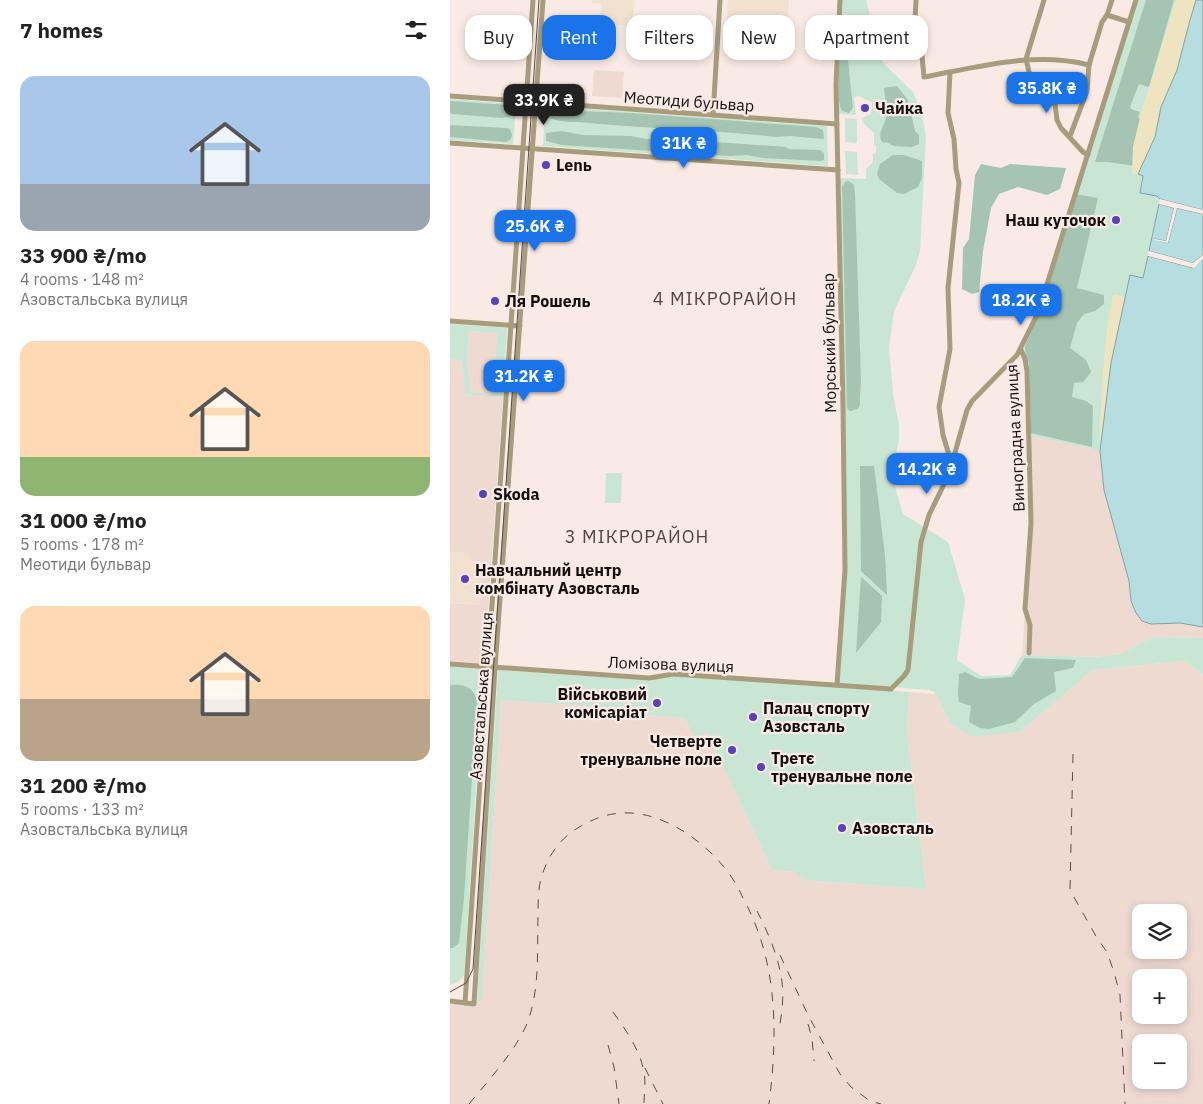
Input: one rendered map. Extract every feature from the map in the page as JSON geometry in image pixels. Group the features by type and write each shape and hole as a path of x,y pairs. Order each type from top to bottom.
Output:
{"street":[{"name":"Азовстальська вулиця","path":"533,0 464,1003 474,1004 495,668 543,0"},
{"path":"713,115 720,0"},
{"name":"Морський бульвар","path":"837,685 845,570 836,85 840,0"},
{"path":"916,0 915,21 921,45 924,77 1026,59 1055,60 1089,65"},
{"path":"1044,0 1026,59 1033,81 1055,104 1058,125 1088,155"},
{"path":"1070,136 1087,91 1089,65 1102,22 1112,0"},
{"name":"Виноградна вулиця","path":"1029,653 1030,625 1025,609 1031,523 1027,372 1021,350 1039,311 1136,0"},
{"path":"1107,14 1129,22"},
{"path":"950,72 947,103 954,139 959,183 948,288 950,349 939,407 943,436 953,461"},
{"name":"Меотиди бульвар","path":"450,96 837,124"},
{"path":"450,142 838,170"},
{"path":"450,321 520,326"},
{"path":"953,461 967,410 972,401 1021,350"},
{"name":"Ломізова вулиця","path":"450,664 649,678 674,674 891,689 908,670 922,542 929,515 945,484 953,461"},
{"path":"450,1001 464,1003"}],"shaded area":[{"path":"592,0 634,0 633,15 626,15 626,26 616,25 616,15 600,15 601,4 591,3"},
{"path":"728,0 789,0 788,15 727,15"},
{"path":"594,70 624,72 622,98 592,96"},
{"path":"469,331 497,333 493,394 471,392 467,358"},
{"path":"450,358 462,359 465,394 503,397 484,665 450,663 450,603 479,605 482,562 471,561 467,553 450,552"},
{"path":"1028,435 1100,451 1104,490 1129,581 1131,601 1170,623 1203,627 1203,638 1153,637 1120,654 1094,657 1022,655 1031,523"},
{"path":"450,552 468,553 471,561 482,562 480,605 450,603"},
{"name":"Азовсталь","path":"1183,661 1203,674 1203,1104 450,1104 450,1003 476,1007 477,1000 482,1000 501,700 631,709 631,714 685,718 707,732 772,870 798,872 804,880 926,889 907,732 909,692 935,694 951,724 1021,731 1093,670"}],"green space":[{"path":"842,0 866,0 870,15 841,15"},
{"path":"1136,0 1176,0 1140,117 1133,147 1132,173 1143,175 1160,199 1143,278 1130,275 1125,297 1113,295 1107,334 1100,451 1028,435 1027,371 1021,350 1034,322"},
{"path":"1146,0 1174,0 1149,87 1139,84 1130,107 1140,112 1138,117 1148,126 1135,166 1095,162"},
{"path":"840,60 848,60 853,108 849,113 842,111 840,105 838,89"},
{"path":"848,60 882,60 913,92 922,114 926,136 920,251 916,265 894,311 889,347 893,394 899,425 899,440 894,462 895,487 903,514 948,542 965,599 957,660 981,676 1010,675 1022,655 1094,657 1120,654 1153,637 1203,638 1203,674 1183,661 1093,670 1021,731 973,737 951,724 934,692 929,690 839,683 847,570 840,178 866,179 866,169 873,162 876,146 874,144 874,133 863,123 862,118 871,114 872,102 858,96 854,97 856,115 838,114 838,89 842,111 853,108","holes":["854,185 860,405 854,411 848,410 842,187"]},
{"path":"897,86 908,100 915,131 919,135 919,144 912,147 883,143 880,136 886,113 884,88"},
{"path":"450,99 516,104 513,144 450,140"},
{"path":"450,101 509,105 512,106 513,113 511,116 502,118 452,114 450,113"},
{"path":"545,106 827,126 828,166 543,146"},
{"path":"551,110 631,113 816,127 823,130 824,138 775,137 567,122 549,118 548,113"},
{"path":"845,118 857,119 857,143 845,142"},
{"path":"450,125 506,128 510,129 512,135 511,139 506,142 450,137"},
{"path":"562,131 583,135 631,136 646,139 674,139 820,150 824,153 824,160 562,145 546,141 546,133"},
{"path":"845,151 857,152 858,175 846,174"},
{"path":"893,155 904,155 922,161 922,178 918,187 904,194 897,193 879,179 877,174 880,164"},
{"path":"981,164 1001,168 1010,164 1066,168 1060,189 1047,195 1018,187 999,194 991,208 983,251 979,292 972,294 962,289 963,248 969,239 975,175"},
{"path":"849,181 854,185 855,194 861,381 860,405 858,409 851,411 847,407 842,187 845,182"},
{"path":"1076,194 1098,198 1077,288 1104,295 1104,304 1095,311 1084,314 1077,323 1070,348 1086,360 1091,372 1083,382 1074,383 1072,397 1086,401 1093,406 1092,447 1031,433 1029,363 1026,357 1025,346 1041,310"},
{"path":"450,324 507,328 503,397 465,394 462,360 450,358","holes":["469,331 497,333 493,394 471,392 467,358"]},
{"path":"860,466 874,466 885,555 887,595 861,571"},
{"path":"606,473 622,473 621,503 605,503"},
{"path":"861,577 882,596 881,622 856,653"},
{"path":"1025,658 1076,660 1073,668 1054,672 1056,691 1034,704 1015,722 989,729 980,728 969,722 971,706 959,702 959,674 965,672 979,679 1012,677"},
{"path":"450,666 484,668 464,975 458,982 450,985"},
{"path":"498,670 648,680 676,676 909,692 907,732 926,889 804,880 798,876 798,872 772,870 707,732 695,738 685,718 630,714 630,709 501,700 482,1001 477,1000"},
{"path":"450,685 465,686 472,690 477,704 464,898 459,943 453,948 450,948"}],"sand":[{"path":"1176,0 1196,0 1177,70 1161,107 1155,137 1138,174 1132,173 1133,147 1140,118"},
{"path":"1113,295 1125,297 1111,363 1100,451 1103,373"}],"water":[{"path":"1196,0 1203,0 1203,210 1160,199 1157,196 1140,193 1143,176 1138,174 1155,137 1161,107 1177,70"},
{"path":"1159,204 1174,208 1166,241 1155,239 1168,243 1177,208 1203,214 1203,255 1193,263 1149,251"},
{"path":"1148,256 1193,268 1203,259 1203,627 1180,623 1151,624 1142,621 1136,613 1131,601 1129,581 1104,490 1100,451 1111,363 1130,275 1143,278"}],"pier":[{"path":"1160,199 1203,210 1203,214 1177,208 1168,243 1154,240 1166,241 1174,208 1159,204"},
{"path":"1149,251 1193,263 1203,255 1203,259 1194,268 1148,256"}],"tram line":[{"path":"450,992 466,983 473,969 539,0"}],"railway":[{"path":"1073,754 1070,890 1107,952 1120,995 1125,1104"},
{"path":"469,1104 510,1053 528,1021 536,982 539,890 548,860 567,835 574,830 599,818 611,814 624,813 645,815 659,819 685,832 719,861 740,891 755,922 769,973 774,1024 774,1051 769,1104"},
{"path":"757,911 772,945 781,973 783,1000 779,1029"},
{"path":"780,955 808,1015 840,1074 851,1087 870,1101 881,1104"},
{"path":"613,1012 632,1040 642,1064 645,1080 644,1104"},
{"path":"808,1024 812,1038 814,1061"},
{"path":"608,1045 614,1067 619,1104"},
{"path":"645,1068 663,1104"}],"place":[{"name":"Чайка","path":"865,108"},
{"name":"Lenь","path":"546,165"},
{"name":"Наш куточок","path":"1116,220"},
{"name":"Ля Рошель","path":"495,301"},
{"name":"Skoda","path":"483,494"},
{"name":"Навчальний центр комбінату Азовсталь","path":"465,579"},
{"name":"Військовий комісаріат","path":"657,703"},
{"name":"Палац спорту Азовсталь","path":"753,717"},
{"name":"Четверте тренувальне поле","path":"732,750"},
{"name":"Третє тренувальне поле","path":"761,767"},
{"name":"Азовсталь","path":"842,828"}],"district":[{"name":"4 МІКРОРАЙОН","path":"725,298"},
{"name":"3 МІКРОРАЙОН","path":"637,536"}]}
